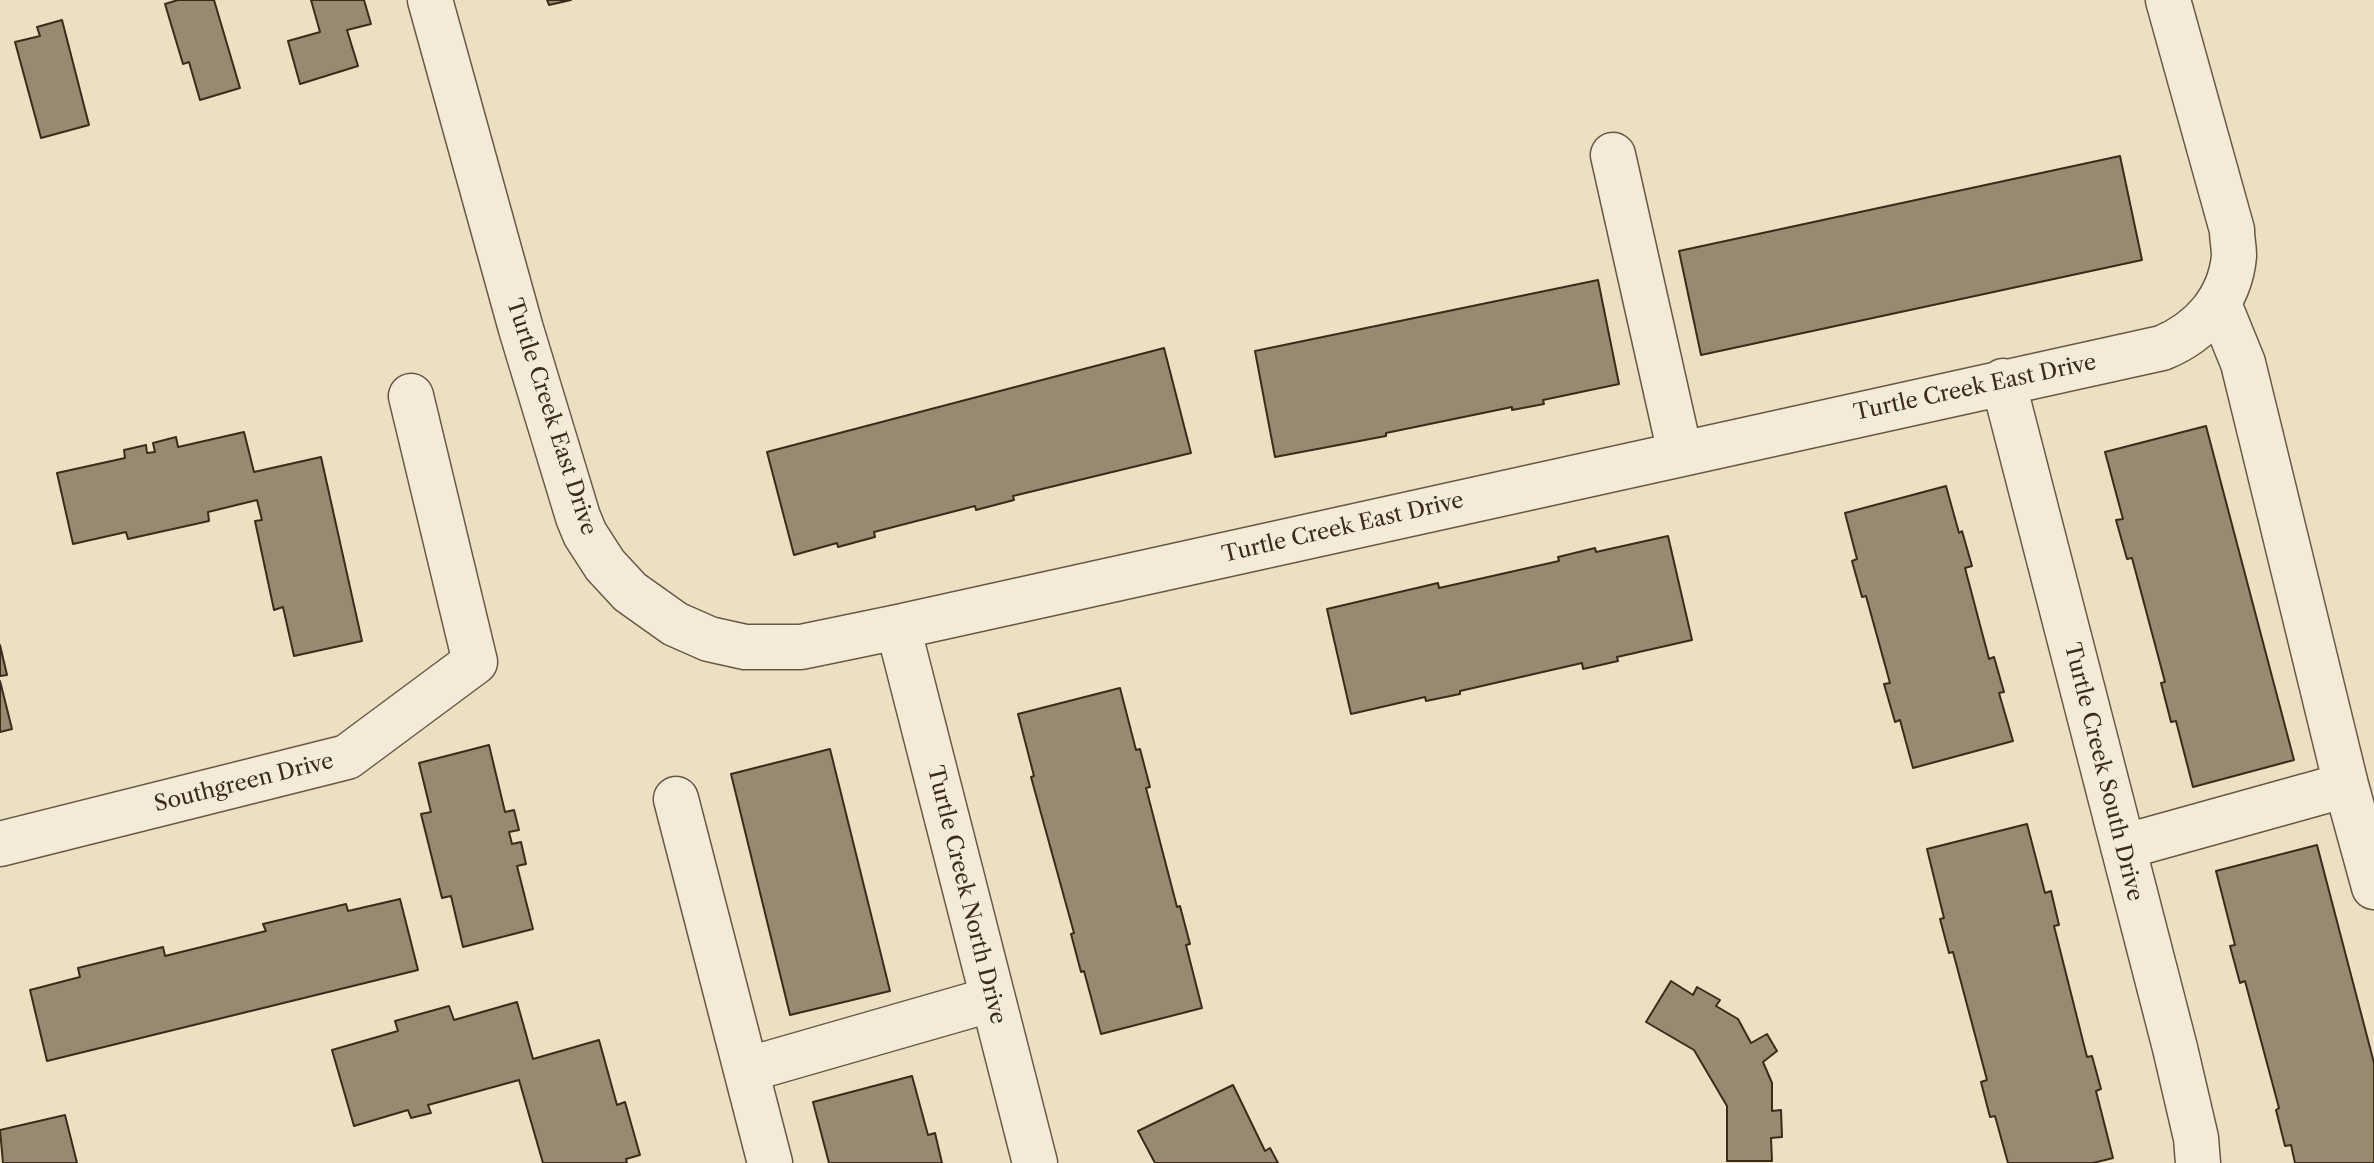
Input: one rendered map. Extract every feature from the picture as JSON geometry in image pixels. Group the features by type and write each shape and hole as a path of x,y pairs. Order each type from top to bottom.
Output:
{"street":[{"name":"Turtle Creek East Drive","path":"430,0 521,329 578,517 595,550 630,592 675,624 709,639 745,647 801,647 898,627 2162,348 2179,341 2197,328 2219,304 2232,268 2232,230 2168,0"},
{"path":"1613,155 1680,453"},
{"path":"2219,304 2243,363 2346,785 2374,887"},
{"name":"Turtle Creek South Drive","path":"2003,381 2175,1048 2196,1138 2198,1163"},
{"name":"Southgreen Drive","path":"0,844 347,757 475,662 411,396"},
{"name":"Turtle Creek North Drive","path":"898,627 1035,1163"},
{"path":"2123,847 2346,785"},
{"path":"676,799 770,1163"},
{"path":"746,1070 993,999"}],"building":[{"path":"178,0 214,0 240,88 200,100 189,62 183,64 165,4"},
{"path":"311,0 364,0 371,24 347,30 358,66 300,84 288,41 320,32"},
{"path":"547,0 571,0 549,5"},
{"path":"62,20 89,125 41,138 15,42 40,36 37,27"},
{"path":"2120,156 2142,260 1701,355 1679,251"},
{"path":"1598,280 1619,384 1543,400 1544,404 1512,410 1512,407 1275,457 1255,351"},
{"path":"1164,348 1191,453 1013,496 1014,500 976,510 975,506 874,532 875,537 838,547 837,543 794,555 767,452"},
{"path":"2206,426 2294,760 2193,787 2176,721 2171,722 2161,683 2165,682 2132,558 2127,559 2116,520 2123,519 2105,452"},
{"path":"244,432 254,472 321,457 362,641 294,656 283,607 274,610 255,521 262,520 257,500 208,512 209,521 128,539 126,532 73,544 57,473 125,458 124,450 146,445 147,453 155,452 153,443 176,437 178,447"},
{"path":"1946,486 1972,566 1965,568 1989,659 1994,657 2004,692 1999,693 2013,741 1913,768 1900,720 1895,722 1884,684 1890,683 1866,596 1862,597 1852,561 1857,559 1845,513"},
{"path":"1668,536 1692,640 1617,657 1618,661 1583,669 1582,663 1460,691 1460,694 1426,701 1425,697 1351,714 1327,609 1438,583 1439,588 1559,561 1558,557 1595,548 1596,552"},
{"path":"0,645 7,675 0,676"},
{"path":"0,681 12,729 0,732"},
{"path":"1120,688 1136,750 1140,749 1150,787 1146,788 1177,907 1180,906 1190,944 1186,945 1202,1008 1101,1034 1071,934 1074,933 1031,777 1034,776 1018,714"},
{"path":"489,745 505,812 514,810 519,830 509,832 512,844 521,842 526,864 517,866 533,929 463,947 451,896 442,898 421,814 431,812 419,763"},
{"path":"830,749 890,991 790,1015 731,774"},
{"path":"2027,824 2045,893 2051,891 2059,925 2054,926 2087,1057 2092,1056 2101,1089 2096,1091 2113,1158 2093,1163 2008,1163 1995,1116 1990,1117 1981,1082 1987,1080 1953,952 1949,953 1940,919 1944,918 1927,849"},
{"path":"2317,845 2374,1063 2374,1163 2295,1163 2291,1145 2285,1146 2276,1110 2279,1108 2245,981 2240,983 2230,946 2235,945 2216,871"},
{"path":"400,899 418,970 47,1061 30,990 80,977 78,968 163,947 165,956 266,931 263,924 346,904 348,911"},
{"path":"1671,981 1693,995 1697,987 1720,1000 1716,1006 1738,1019 1751,1043 1767,1034 1777,1051 1763,1062 1772,1083 1772,1111 1781,1110 1782,1137 1771,1138 1772,1161 1727,1161 1727,1106 1694,1050 1646,1022"},
{"path":"517,1002 533,1059 599,1040 617,1105 625,1102 640,1155 626,1159 627,1163 543,1163 519,1080 428,1105 431,1113 411,1118 408,1110 354,1126 332,1050 398,1031 395,1021 449,1006 454,1020"},
{"path":"912,1076 928,1135 935,1133 942,1163 829,1163 813,1102"},
{"path":"1233,1085 1265,1151 1270,1148 1278,1163 1155,1163 1138,1131"},
{"path":"65,1115 77,1163 3,1163 0,1130"}]}
